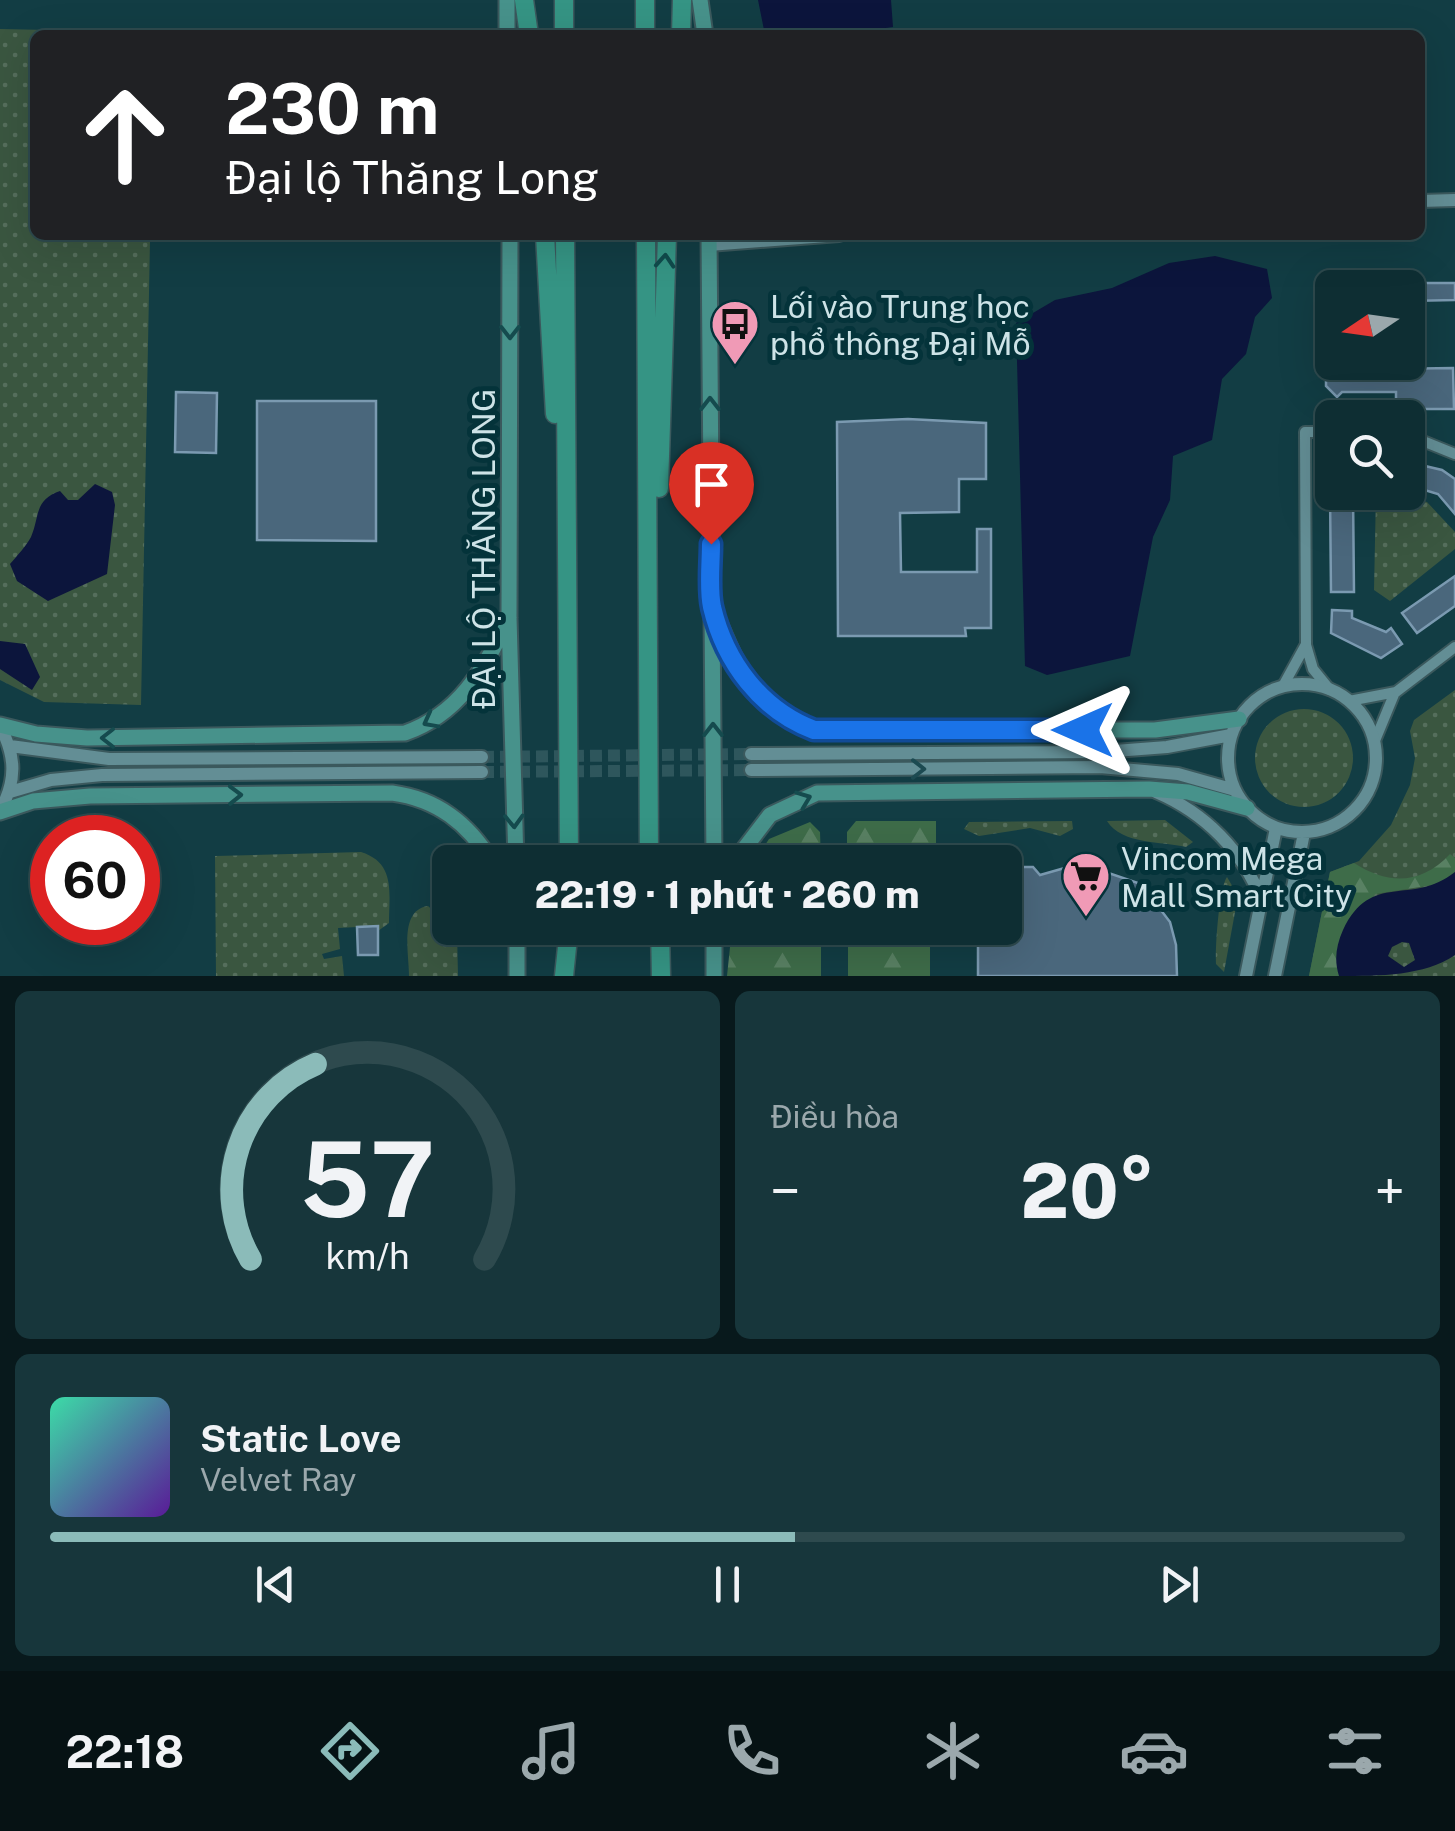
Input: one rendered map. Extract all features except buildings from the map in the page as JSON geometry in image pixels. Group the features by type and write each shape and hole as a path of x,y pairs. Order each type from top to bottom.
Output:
{"highway":[{"path":"524,0 528,30"},
{"path":"564,0 564,30"},
{"path":"645,0 646,30"},
{"path":"681,30 682,0"},
{"path":"545,240 555,411 556,570 568,664"},
{"path":"565,240 568,845"},
{"path":"646,240 650,845"},
{"path":"648,708 667,240"},
{"path":"566,976 568,945"},
{"path":"649,945 649,976"},
{"path":"660,945 660,976"}],"main road":[{"path":"507,0 507,30"},
{"path":"703,0 706,30"},
{"name":"ĐẠI LỘ THĂNG LONG","path":"510,240 508,618 515,845"},
{"path":"709,240 714,845"},
{"path":"712,606 740,670 755,692 772,710 814,730 1155,730 1239,719"},
{"path":"0,725 36,734 86,738 405,733 434,722 474,683 508,618"},
{"path":"747,845 770,815 818,793 1150,789 1188,792 1247,808"},
{"path":"0,811 33,801 90,796 392,793 421,799 454,817 478,845"},
{"path":"517,945 517,976"},
{"path":"714,945 714,976"}],"street":[{"path":"1425,201 1455,200"},
{"path":"1315,432 1305,432 1306,646 1313,669 1330,690"},
{"path":"1425,443 1455,454"},
{"path":"1283,686 1306,646"},
{"path":"1349,701 1396,692 1455,647"},
{"path":"1374,743 1349,701 1330,690 1303,683 1283,686 1254,701 1239,719 1231,735 1229,772 1247,808 1276,828 1304,833 1327,828 1348,817 1364,800 1373,778 1374,743 1396,692"},
{"path":"0,725 10,746 14,769 10,792 0,811"},
{"path":"751,754 1102,752 1167,748 1231,735"},
{"path":"10,746 110,759 482,764 102,774 51,780 10,792"},
{"path":"751,770 1100,767 1178,774 1235,790"},
{"path":"1150,789 1187,805 1221,836 1252,874 1262,901"},
{"path":"1246,976 1276,828"},
{"path":"1275,976 1304,833"}],"green space":[{"path":"0,29 49,30 30,30 30,240 314,240 150,241 141,705 44,702 0,680"},
{"path":"1427,502 1455,532 1455,549 1390,601 1374,590 1376,510 1425,510"},
{"path":"1455,690 1455,976 1309,976 1330,872 1359,861 1391,825 1410,785 1415,758 1410,731 1414,720"},
{"path":"1304,709 1323,713 1339,723 1349,739 1353,758 1349,777 1339,793 1323,803 1304,807 1285,803 1269,793 1259,777 1255,758 1259,739 1269,723 1285,713"},
{"path":"1165,820 1193,842 1186,847 1143,841 1122,834 1107,821"},
{"path":"856,821 936,821 936,845 847,845 847,832"},
{"path":"1072,821 1073,829 1060,836 1030,828 979,836 964,829 969,822"},
{"path":"810,822 820,832 820,845 765,845 769,839"},
{"path":"361,852 385,871 389,923 378,931 377,926 338,928 340,949 322,954 324,959 342,956 344,976 216,976 215,856"},
{"path":"1450,854 1455,858 1455,872 1439,884 1375,894 1339,976 1309,976 1330,872 1354,863 1379,875 1404,878 1428,872"},
{"path":"1227,877 1238,896 1224,972 1216,964 1216,945"},
{"path":"428,906 432,910 432,945 457,945 458,976 409,976 409,924 419,909"},
{"path":"730,945 821,945 821,976 727,976"},
{"path":"848,945 930,945 930,976 848,976"}],"water":[{"path":"758,0 891,0 893,27 764,30"},
{"path":"1215,256 1267,269 1272,298 1255,317 1246,354 1222,379 1212,440 1173,456 1170,500 1153,537 1130,656 1047,675 1025,666 1016,323 1055,300 1112,288 1169,263"},
{"path":"95,484 112,492 115,505 107,574 48,601 17,581 10,564 31,537 46,499 60,491 68,500 78,500"},
{"path":"0,641 25,644 40,677 32,690 0,669"},
{"path":"1455,872 1455,955 1415,971 1339,976 1337,947 1354,912 1380,895 1439,882","holes":["1409,943 1415,960 1404,967 1388,956 1392,947"]}],"tunnel":[{"path":"482,757 751,754"},
{"path":"482,772 751,770"}],"place":[{"name":"Lối vào Trung học phổ thông Đại Mỗ","path":"735,366"},
{"name":"Vincom Mega Mall Smart City","path":"1086,918"}],"route":[{"path":"711,544 712,606 740,670 772,710 793,722 814,730 1083,730"}]}
